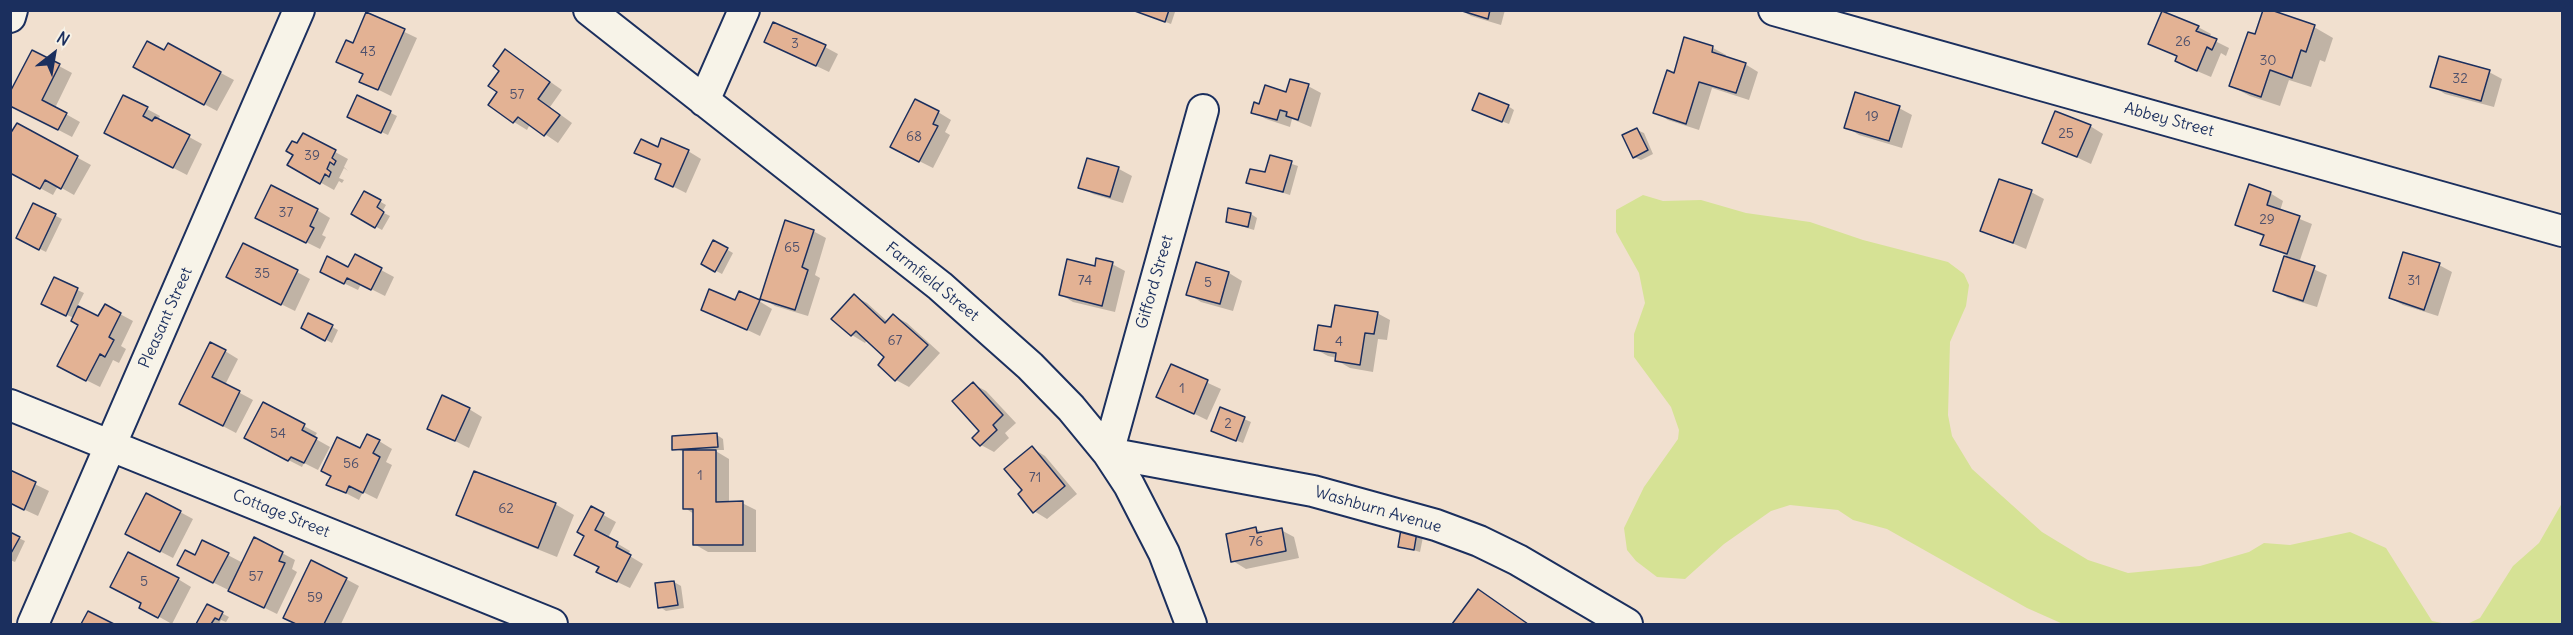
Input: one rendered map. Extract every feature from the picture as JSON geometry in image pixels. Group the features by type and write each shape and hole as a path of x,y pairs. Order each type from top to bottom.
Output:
{"street":[{"path":"10,17 12,10"},
{"name":"Pleasant Street","path":"33,624 299,10"},
{"name":"Farmfield Street","path":"589,10 940,286 986,326 1071,408 1108,453 1129,485 1164,553 1191,624"},
{"path":"704,101 744,10"},
{"name":"Abbey Street","path":"1774,10 2562,231"},
{"name":"Gifford Street","path":"1108,453 1203,110"},
{"name":"Cottage Street","path":"10,405 552,624"},
{"name":"Washburn Avenue","path":"1108,453 1313,491 1436,525 1479,541 1518,560 1627,624"}],"green space":[{"path":"1643,195 1663,201 1701,200 1746,213 1810,222 1863,240 1948,262 1964,274 1969,285 1966,306 1950,342 1948,415 1952,436 1972,469 2042,532 2088,560 2128,573 2200,566 2249,552 2264,543 2290,545 2350,532 2386,548 2432,621 2447,624 2063,624 2027,608 1887,529 1853,520 1838,510 1790,505 1771,511 1724,544 1685,579 1657,577 1636,561 1627,550 1624,528 1644,487 1678,439 1679,430 1671,407 1634,357 1634,334 1645,303 1639,273 1616,232 1616,210"},
{"path":"2562,503 2562,624 2467,624 2480,618 2513,566 2539,543"}],"building":[{"path":"1132,10 1169,10 1165,22"},
{"path":"1459,10 1490,10 1488,19"},
{"path":"2263,10 2271,10 2315,25 2306,52 2301,50 2292,78 2270,70 2261,97 2229,86 2248,32 2255,34"},
{"path":"2162,11 2199,26 2196,31 2217,39 2212,50 2207,47 2197,71 2175,61 2177,56 2148,44"},
{"path":"366,12 405,29 378,90 359,82 363,74 336,62 346,40 353,43"},
{"path":"773,22 826,45 816,66 764,42"},
{"path":"1684,37 1713,46 1712,52 1746,63 1736,93 1699,82 1686,124 1653,113 1667,70 1674,73"},
{"path":"147,41 164,50 168,43 221,72 204,105 133,67"},
{"path":"505,49 550,82 538,99 560,115 544,136 518,117 513,123 488,105 497,92 488,86 499,71 493,66"},
{"path":"32,50 60,64 42,100 67,113 58,130 10,106 10,92"},
{"path":"2439,56 2490,70 2481,101 2430,87"},
{"path":"1290,79 1309,84 1298,120 1286,116 1287,112 1280,110 1277,120 1251,113 1254,102 1259,104 1265,85 1286,92"},
{"path":"1855,92 1900,106 1889,141 1844,128"},
{"path":"1479,93 1509,105 1502,122 1472,110"},
{"path":"123,95 148,107 143,116 152,121 155,117 190,135 173,168 104,133"},
{"path":"357,95 391,111 381,133 347,117"},
{"path":"915,99 939,111 933,124 938,126 919,162 890,147"},
{"path":"2055,111 2091,125 2077,157 2042,143"},
{"path":"17,123 78,156 61,189 45,180 40,189 10,173 10,134"},
{"path":"1637,128 1648,150 1633,158 1622,135"},
{"path":"303,133 336,150 332,158 336,161 334,165 330,162 327,169 331,172 329,177 325,174 320,184 287,165 293,155 286,151 292,141 297,143"},
{"path":"661,138 689,150 673,187 655,179 661,164 634,153 641,139 658,147"},
{"path":"1270,155 1292,161 1283,192 1246,183 1250,169 1265,172"},
{"path":"1087,158 1119,167 1110,197 1078,188"},
{"path":"1999,179 2032,190 2013,243 1980,231"},
{"path":"2249,184 2271,192 2267,205 2300,216 2287,254 2260,245 2264,235 2235,225"},
{"path":"271,185 318,209 310,226 314,228 306,243 255,218"},
{"path":"364,191 381,200 377,207 384,212 375,228 351,214"},
{"path":"33,203 56,214 39,250 16,238"},
{"path":"1228,208 1251,213 1248,227 1226,222"},
{"path":"785,220 814,230 802,267 808,270 795,310 760,299"},
{"path":"713,240 728,248 715,272 701,264"},
{"path":"243,243 298,270 281,305 226,277"},
{"path":"2403,252 2440,263 2424,310 2389,298"},
{"path":"355,254 382,268 371,290 347,278 344,284 320,272 327,256 348,267"},
{"path":"2284,256 2315,266 2303,301 2273,291"},
{"path":"1096,258 1113,262 1102,306 1059,295 1067,259 1095,266"},
{"path":"1196,262 1229,272 1220,304 1186,295"},
{"path":"54,277 78,288 66,316 41,304"},
{"path":"709,289 735,300 739,291 760,300 747,330 701,310"},
{"path":"854,294 885,323 893,314 928,345 895,381 878,365 884,357 856,331 851,336 831,319"},
{"path":"105,304 121,313 109,337 114,340 105,357 100,354 86,381 57,366 78,325 71,321 78,306 98,316"},
{"path":"1335,305 1378,312 1374,334 1365,333 1360,365 1335,361 1336,353 1314,350 1318,325 1331,327"},
{"path":"308,313 333,325 325,341 301,328"},
{"path":"210,342 226,350 212,377 240,391 223,426 179,404"},
{"path":"1171,364 1208,380 1194,414 1156,397"},
{"path":"973,382 1003,415 993,425 997,430 980,446 972,438 979,431 952,401"},
{"path":"442,395 470,408 455,441 427,429"},
{"path":"263,402 305,424 302,430 317,438 304,463 291,457 288,461 244,438"},
{"path":"1220,407 1245,417 1236,441 1211,431"},
{"path":"717,433 718,447 672,450 672,436"},
{"path":"367,434 380,440 373,453 380,457 363,493 349,486 346,493 326,485 331,476 321,471 337,437 360,448"},
{"path":"1032,446 1065,486 1033,513 1018,494 1022,490 1004,469"},
{"path":"683,450 716,450 716,502 743,501 743,545 693,545 693,509 683,509"},
{"path":"10,470 36,482 24,510 10,503"},
{"path":"474,471 556,503 538,548 456,515"},
{"path":"146,493 181,511 160,552 125,534"},
{"path":"591,506 604,513 595,530 618,542 616,547 631,555 617,582 596,572 599,567 574,555 584,536 577,532"},
{"path":"1256,527 1257,533 1282,528 1286,551 1231,562 1226,534"},
{"path":"1401,529 1417,532 1414,550 1398,547"},
{"path":"10,532 20,537 10,555"},
{"path":"254,537 283,552 279,561 285,563 264,608 228,591"},
{"path":"202,540 229,553 213,583 177,565 185,550 195,555"},
{"path":"128,552 179,578 158,618 139,608 141,603 110,587"},
{"path":"311,560 347,578 324,624 296,624 283,618"},
{"path":"674,581 678,605 658,608 655,583"},
{"path":"1478,589 1528,624 1452,624"},
{"path":"207,604 223,612 219,620 215,618 211,624 196,624"},
{"path":"88,611 114,624 81,624"}]}
